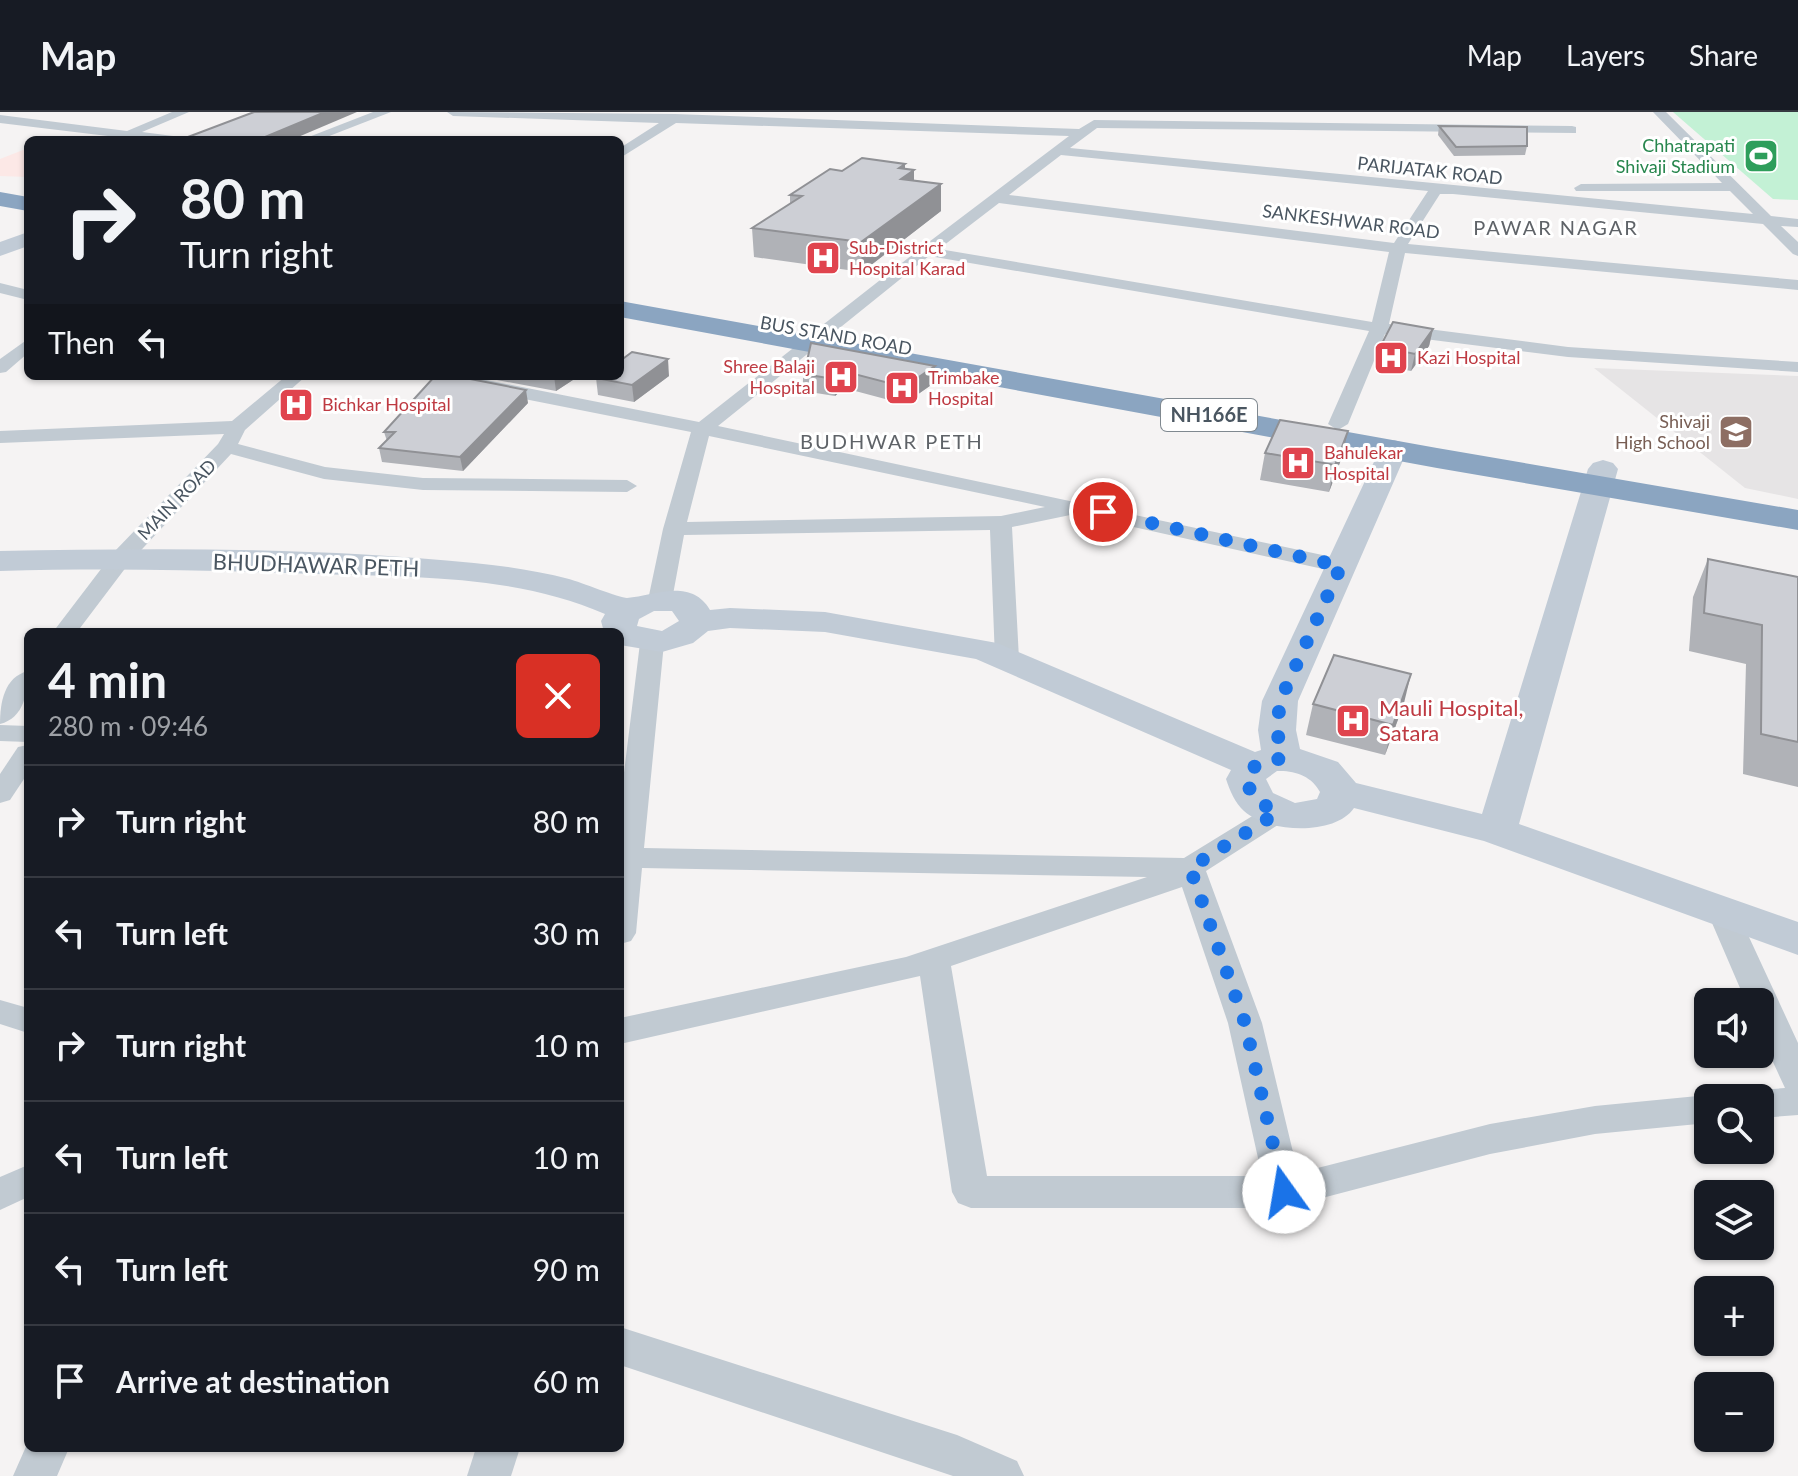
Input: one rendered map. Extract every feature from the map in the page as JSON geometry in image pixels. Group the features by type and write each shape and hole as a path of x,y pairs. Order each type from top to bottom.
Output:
{"highway":[{"path":"0,191 24,195"},
{"path":"0,199 24,203"},
{"name":"BUS STAND ROAD","path":"624,300 812,343 1052,373 1338,424"},
{"name":"NH166E","path":"624,310 1394,449 1798,503"},
{"name":"NH166E","path":"1338,424 1798,520"}],"street":[{"path":"127,134 183,112"},
{"path":"318,136 385,112"},
{"path":"453,112 1082,133"},
{"path":"1659,112 1798,251"},
{"path":"660,600 674,529 701,430 926,251 1094,124 1125,117 1572,130"},
{"path":"624,151 675,118"},
{"path":"0,119 142,136"},
{"name":"PARIJATAK ROAD","path":"1058,151 1798,223"},
{"path":"1338,424 1379,328 1398,248 1436,190 1736,187"},
{"name":"SANKESHWAR ROAD","path":"997,198 1398,248 1798,285"},
{"path":"0,249 24,240"},
{"path":"926,251 1379,328 1568,352 1798,367"},
{"path":"0,288 24,294"},
{"path":"0,368 24,347"},
{"name":"MAIN ROAD","path":"68,628 122,557 227,447 237,427 292,380"},
{"path":"457,380 1078,507 1341,566"},
{"path":"0,437 237,427"},
{"path":"227,447 324,473 423,484 627,486"},
{"path":"633,635 673,640 689,632 697,622 730,618 825,622 985,650 1269,762 1298,760 1324,770 1334,779 1340,792 1334,807 1324,813 1302,816 1277,813 1263,806 1247,788 1246,779 1269,762 1280,701 1394,449"},
{"path":"1497,831 1601,477"},
{"path":"674,529 1001,523 1078,507"},
{"path":"1001,523 1007,659"},
{"name":"BHUDHAWAR PETH","path":"0,561 122,557 434,570 524,580 602,598 633,635"},
{"path":"624,906 631,858 633,635 647,602 660,600 687,605 696,615 697,622"},
{"path":"0,716 24,684"},
{"path":"0,733 24,734"},
{"path":"0,794 24,759"},
{"path":"1340,792 1497,831 1798,939"},
{"path":"624,1030 934,960 1170,880 1277,813"},
{"path":"631,858 1190,868"},
{"path":"1190,868 1245,1023 1284,1192"},
{"path":"1721,909 1798,1081"},
{"path":"934,960 971,1192 1284,1192 1490,1139 1595,1120 1694,1110"},
{"path":"0,1012 24,1020"},
{"path":"1774,1103 1798,1101"},
{"path":"0,1194 24,1182"},
{"path":"624,1347 955,1466 1002,1476"},
{"path":"35,1476 45,1452"},
{"path":"489,1476 497,1452"}],"shaded area":[{"path":"24,150 24,177 0,176 0,159"},
{"name":"Shivaji High School","path":"1594,368 1798,376 1798,499 1745,488"}],"green space":[{"name":"Chhatrapati Shivaji Stadium","path":"1673,112 1798,112 1798,200 1773,199"}],"building":[{"path":"254,112 325,112 268,136 191,136"},
{"path":"1439,126 1527,127 1527,146 1456,147"},
{"path":"862,158 905,164 899,168 914,170 901,179 941,184 861,242 752,228 802,196 790,195 830,169 842,171"},
{"path":"1393,322 1433,329 1415,354 1380,347"},
{"path":"811,343 935,366 904,387 843,371 834,379 803,374 814,363 807,361"},
{"path":"632,352 668,359 632,385 606,380 624,380 624,358"},
{"path":"431,380 475,380 526,390 460,457 379,448 395,432 384,432"},
{"path":"1280,420 1348,431 1335,465 1265,453"},
{"path":"1708,559 1798,577 1798,742 1761,734 1762,625 1704,613"},
{"path":"1334,655 1411,674 1393,725 1313,704"}],"place":[{"name":"Chhatrapati Shivaji Stadium","path":"1761,156"},
{"name":"Sub-District Hospital Karad","path":"823,258"},
{"name":"Kazi Hospital","path":"1391,358"},
{"name":"Shree Balaji Hospital","path":"841,377"},
{"name":"Trimbake Hospital","path":"902,388"},
{"name":"Bichkar Hospital","path":"296,405"},
{"name":"Shivaji High School","path":"1736,432"},
{"name":"Bahulekar Hospital","path":"1298,463"},
{"name":"Mauli Hospital, Satara","path":"1353,721"}],"district":[{"name":"PAWAR NAGAR","path":"1556,228"},
{"name":"BUDHWAR PETH","path":"892,442"}],"route":[{"path":"1103,512 1341,566 1280,701 1277,730 1282,758 1255,766 1246,779 1253,798 1277,813 1190,868 1245,1023 1284,1192"}]}
